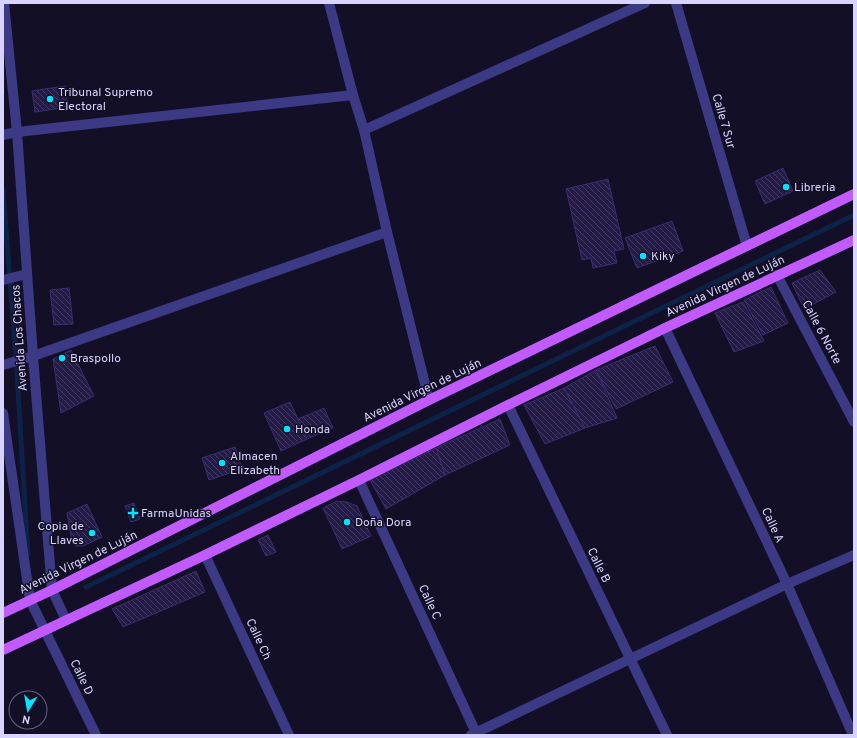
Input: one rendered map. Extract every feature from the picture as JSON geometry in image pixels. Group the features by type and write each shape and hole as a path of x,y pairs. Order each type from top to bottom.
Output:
{"main road":[{"name":"Avenida Virgen de Luján","path":"3,613 52,590 429,400 854,194"},
{"name":"Avenida Virgen de Luján","path":"3,650 205,555 665,328 854,240"}],"street":[{"name":"Avenida Los Chacos","path":"4,3 17,132 22,275 52,590 66,620"},
{"path":"329,3 353,95 364,130 387,232 429,400"},
{"path":"364,130 645,3"},
{"name":"Calle 7 Sur","path":"676,3 748,246"},
{"path":"3,135 17,132 353,95"},
{"path":"4,365 30,358 387,232"},
{"path":"3,280 22,275"},
{"name":"Calle 6 Norte","path":"777,276 854,422"},
{"name":"Calle A","path":"665,328 787,584 853,735"},
{"name":"Calle B","path":"508,405 667,735"},
{"path":"3,413 30,600 45,630"},
{"name":"Calle C","path":"359,480 475,734"},
{"name":"Calle Ch","path":"205,555 289,735"},
{"path":"475,734 787,584 854,555"},
{"name":"Calle D","path":"45,630 96,735"}],"building":[{"name":"Tribunal Supremo Electoral","path":"65,86 68,107 35,112 32,91"},
{"path":"783,168 793,191 765,204 755,181"},
{"path":"608,179 624,249 614,251 617,263 593,268 591,258 582,260 566,189"},
{"path":"672,221 683,251 637,268 625,238"},
{"path":"820,270 836,292 804,309 792,283"},
{"path":"771,287 788,323 763,335 744,300"},
{"path":"69,288 73,324 54,325 50,290"},
{"path":"743,302 764,341 734,352 715,313"},
{"path":"655,346 673,382 616,409 596,370"},
{"path":"71,350 94,396 61,413 53,359"},
{"path":"596,370 617,418 585,428 564,388"},
{"path":"564,388 585,428 545,444 524,405"},
{"name":"Honda","path":"290,402 307,439 281,451 264,413"},
{"path":"324,408 333,428 307,439 298,419"},
{"path":"500,419 510,445 445,475 436,448"},
{"name":"Almacen Elizabeth","path":"235,447 242,469 209,480 202,458"},
{"path":"436,448 445,475 386,509 370,480"},
{"name":"Doña Dora","path":"337,501 347,502 357,506 371,536 342,549 323,508"},
{"name":"FarmaUnidas","path":"134,503 140,519 131,522 125,506"},
{"path":"87,504 102,537 83,546 76,546 72,542 67,513"},
{"path":"268,535 276,552 266,556 258,540"},
{"path":"196,571 205,592 123,627 112,609"}],"waterway":[{"path":"3,190 16,358 28,554"},
{"path":"86,587 854,215"}],"place":[{"name":"Tribunal Supremo Electoral","path":"50,99"},
{"name":"Libreria","path":"786,187"},
{"name":"Kiky","path":"643,256"},
{"name":"Braspollo","path":"62,358"},
{"name":"Honda","path":"287,429"},
{"name":"Almacen Elizabeth","path":"222,463"},
{"name":"FarmaUnidas","path":"133,513"},
{"name":"Doña Dora","path":"347,522"},
{"name":"Copia de Llaves","path":"92,533"}]}
